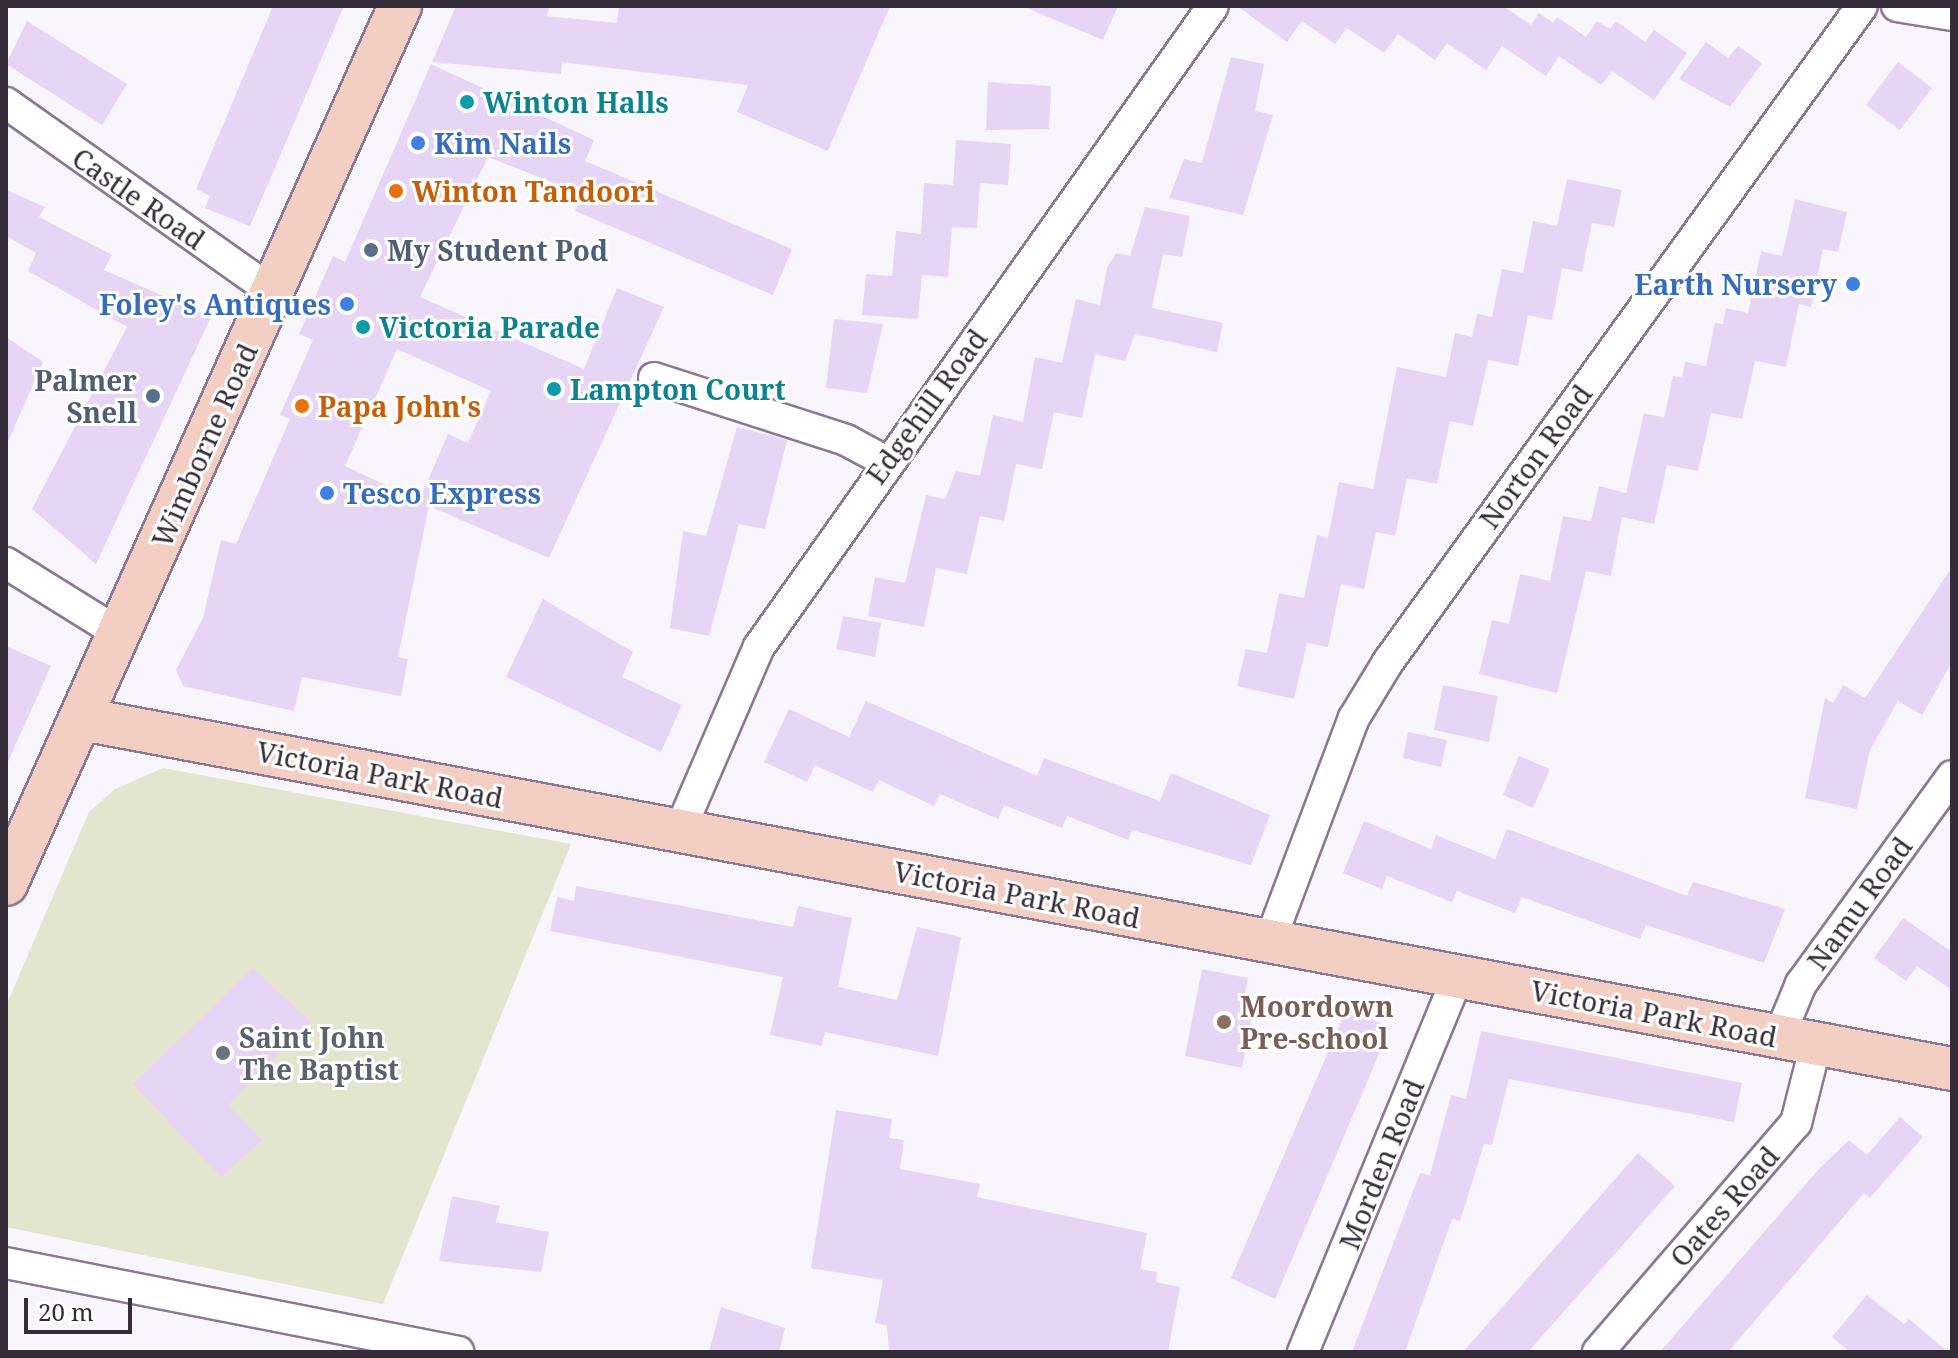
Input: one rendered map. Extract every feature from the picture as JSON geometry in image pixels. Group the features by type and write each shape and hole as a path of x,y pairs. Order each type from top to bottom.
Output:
{"street":[{"name":"Wimborne Road","path":"6,884 400,6"},
{"name":"Edgehill Road","path":"680,830 759,647 885,461 1213,6"},
{"name":"Norton Road","path":"1270,941 1354,718 1388,662 1862,6"},
{"path":"1897,6 1952,15"},
{"name":"Castle Road","path":"6,103 273,292"},
{"path":"654,378 846,440 885,461"},
{"path":"6,563 120,634"},
{"name":"Victoria Park Road","path":"82,719 1952,1069"},
{"name":"Namu Road","path":"1798,1040 1801,984 1952,776"},
{"name":"Morden Road","path":"1303,1352 1458,976"},
{"name":"Oates Road","path":"1598,1352 1796,1123 1798,1040"},
{"path":"6,1263 458,1352"}],"green space":[{"path":"163,768 571,844 383,1304 6,1227 6,1006 89,812 115,789"}],"building":[{"path":"273,6 344,6 250,226 205,208 210,196 196,189"},
{"path":"456,6 550,6 546,16 617,23 619,6 890,6 828,151 737,112 748,85 562,62 561,74 432,62"},
{"path":"1022,6 1118,6 1103,40"},
{"path":"1237,6 1503,6 1531,25 1539,13 1553,23 1557,17 1586,37 1597,21 1610,29 1616,21 1645,42 1654,30 1687,53 1654,100 1612,71 1601,85 1559,56 1546,76 1502,46 1486,70 1447,43 1435,60 1398,34 1384,53 1347,28 1335,44 1302,21 1287,42"},
{"path":"27,21 127,84 102,125 6,64"},
{"path":"1706,42 1728,58 1738,46 1762,63 1730,107 1679,79"},
{"path":"1231,57 1264,64 1255,111 1273,115 1243,215 1169,198 1184,159 1202,163"},
{"path":"1898,62 1932,88 1900,130 1866,105"},
{"path":"431,64 594,140 585,161 792,249 773,295 575,211 582,194 488,157 420,297 584,369 617,288 664,307 549,558 429,506 398,657 408,659 401,696 302,677 294,711 183,686 176,670 203,618 221,540 236,544 290,419 280,415 313,340 299,334 333,256 345,262","holes":["397,349 491,391 468,443 448,434 419,501 345,466"]},
{"path":"988,82 1051,86 1049,129 986,130"},
{"path":"956,140 1011,144 1008,185 980,183 977,228 952,227 948,277 922,275 918,319 862,315 866,274 892,276 896,231 921,234 924,183 953,185"},
{"path":"1567,179 1622,190 1614,227 1592,223 1582,272 1562,268 1552,320 1528,315 1518,366 1488,360 1473,426 1450,421 1437,484 1407,478 1395,536 1376,532 1364,589 1341,584 1328,647 1307,643 1294,699 1237,686 1246,649 1267,653 1279,593 1304,598 1317,535 1328,538 1339,482 1373,489 1397,367 1446,377 1455,333 1472,337 1477,314 1492,317 1502,269 1523,273 1533,221 1557,226"},
{"path":"6,190 45,207 39,217 112,255 104,270 211,317 96,564 32,509 127,327 28,271 36,253 6,236"},
{"path":"1795,199 1847,212 1838,252 1823,249 1811,307 1799,304 1786,367 1755,361 1742,419 1711,413 1698,471 1667,465 1654,524 1622,517 1611,576 1586,571 1557,693 1479,674 1492,620 1509,624 1520,574 1550,581 1563,516 1591,521 1599,486 1626,493 1644,413 1664,418 1673,376 1682,378 1685,362 1706,366 1715,323 1723,324 1726,308 1748,313 1761,251 1782,256"},
{"path":"1145,207 1190,216 1182,257 1163,254 1152,308 1223,323 1217,352 1135,334 1125,361 1095,354 1082,418 1054,412 1042,469 1016,464 1004,521 980,516 967,574 936,568 924,627 868,616 875,577 905,583 926,495 945,499 956,471 980,476 993,415 1023,422 1035,357 1062,363 1076,299 1100,305 1107,268 1116,253 1130,256"},
{"path":"834,319 883,324 867,393 826,388"},
{"path":"6,337 43,362 6,446"},
{"path":"737,427 787,440 765,529 739,524 709,636 670,628 683,531 706,536"},
{"path":"1952,567 1952,662 1922,715 1898,701 1870,750 1857,809 1805,798 1825,698 1833,703 1843,685 1865,698"},
{"path":"543,599 633,652 622,677 682,705 661,752 506,677"},
{"path":"843,616 881,623 875,657 836,649"},
{"path":"6,646 51,666 6,766"},
{"path":"1443,685 1498,696 1489,742 1434,730"},
{"path":"866,701 1037,776 1044,758 1160,801 1171,773 1270,815 1251,865 1132,830 1128,840 1067,816 1062,828 1004,805 998,819 940,794 934,806 879,780 873,792 815,765 807,782 764,762 789,709 849,737"},
{"path":"1408,732 1447,740 1441,767 1403,758"},
{"path":"1519,756 1550,769 1533,808 1503,795"},
{"path":"1364,821 1431,849 1436,835 1495,859 1507,829 1687,896 1693,882 1785,909 1764,963 1646,925 1640,939 1522,897 1515,913 1457,891 1452,902 1387,876 1382,889 1343,873"},
{"path":"576,886 793,927 798,906 852,918 838,987 897,1000 917,927 961,937 938,1056 825,1032 822,1046 770,1035 783,977 550,931 557,897 574,901"},
{"path":"1903,918 1952,952 1952,990 1917,966 1906,981 1874,958"},
{"name":"Saint John The Baptist","path":"253,968 311,1022 228,1105 262,1140 221,1177 133,1084"},
{"path":"1202,969 1248,978 1241,1012 1252,1014 1242,1068 1185,1056"},
{"path":"1347,1008 1390,1028 1275,1299 1231,1278"},
{"path":"1481,1031 1742,1083 1734,1122 1509,1079 1492,1145 1484,1144 1460,1221 1452,1219 1405,1352 1352,1352 1420,1173 1430,1175 1451,1095 1466,1099"},
{"path":"836,1110 892,1119 889,1138 904,1140 900,1169 980,1184 977,1197 1147,1233 1140,1269 1157,1272 1156,1282 1180,1287 1168,1352 889,1352 887,1326 875,1323 883,1280 811,1268"},
{"path":"1900,1117 1923,1137 1870,1198 1864,1193 1728,1352 1660,1352 1817,1171 1849,1140 1867,1155"},
{"path":"1638,1153 1675,1186 1528,1352 1463,1352"},
{"path":"452,1196 500,1206 496,1222 549,1232 541,1272 439,1261"},
{"path":"1867,1295 1904,1324 1909,1319 1948,1352 1850,1352 1832,1337"},
{"path":"721,1307 785,1328 779,1352 709,1352"}],"place":[{"name":"Winton Halls","path":"467,102"},
{"name":"Kim Nails","path":"418,143"},
{"name":"Winton Tandoori","path":"396,191"},
{"name":"My Student Pod","path":"371,250"},
{"name":"Earth Nursery","path":"1853,284"},
{"name":"Foley's Antiques","path":"347,304"},
{"name":"Victoria Parade","path":"363,327"},
{"name":"Lampton Court","path":"554,389"},
{"name":"Palmer Snell","path":"153,396"},
{"name":"Papa John's","path":"302,406"},
{"name":"Tesco Express","path":"327,493"},
{"name":"Moordown Pre-school","path":"1224,1022"},
{"name":"Saint John The Baptist","path":"223,1053"}]}
